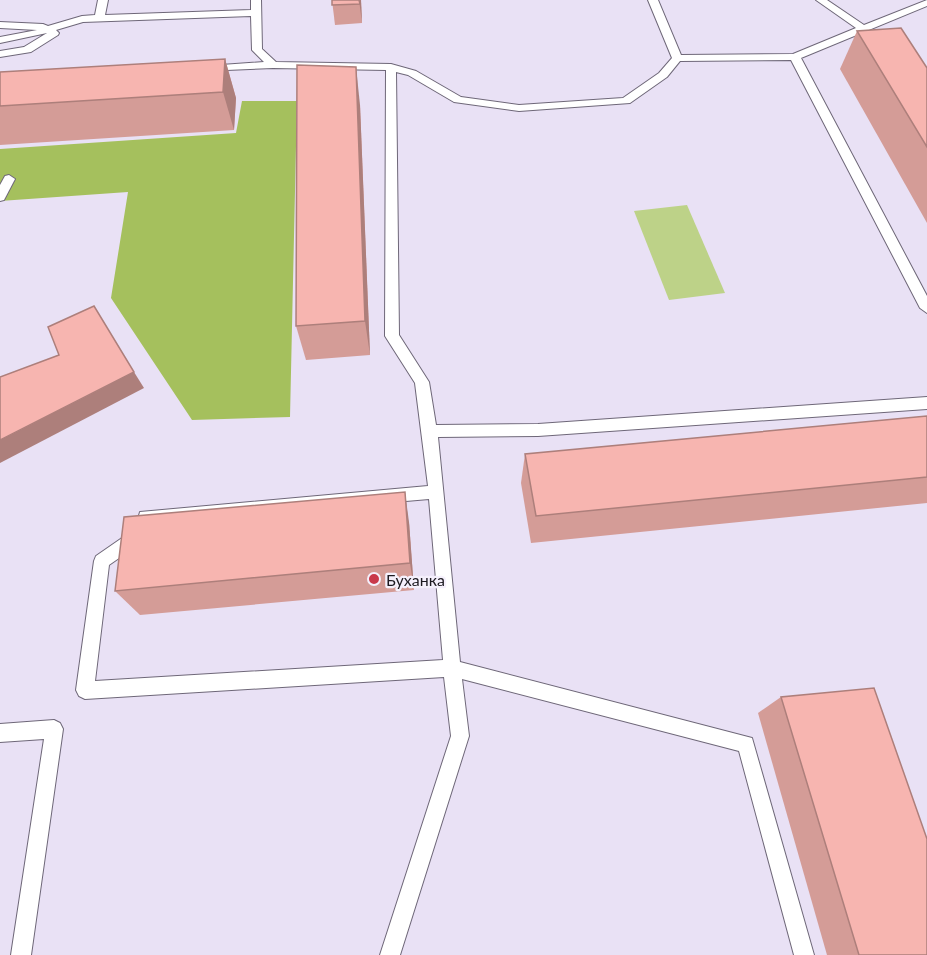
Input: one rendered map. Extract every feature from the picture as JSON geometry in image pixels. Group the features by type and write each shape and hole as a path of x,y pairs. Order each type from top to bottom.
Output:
{"lane":[{"path":"99,18 103,0"},
{"path":"256,0 257,50 273,65"},
{"path":"653,0 677,58"},
{"path":"821,0 862,28"},
{"path":"677,58 795,57 927,2"},
{"path":"0,40 61,27 82,19 256,13"},
{"path":"0,26 61,27"},
{"path":"0,54 27,51 61,27"},
{"path":"795,57 927,308"},
{"path":"190,70 273,65 391,67 412,73 458,100 519,108 626,101 663,75 677,58"},
{"path":"390,955 460,736 430,431 422,382 392,336 391,67"},
{"path":"0,197 9,179"},
{"path":"430,431 538,430 927,403"},
{"path":"436,492 145,517 142,533 102,561 85,690 452,668 746,744 804,955"},
{"path":"0,733 54,729 21,955"}],"green space":[{"path":"242,101 297,101 290,417 192,420 111,298 128,192 0,201 0,149 236,133"},
{"path":"687,205 725,293 669,300 634,211"}],"building":[{"path":"332,0 359,0 360,4 332,5"},
{"path":"901,28 927,68 927,147 857,31"},
{"path":"225,59 223,92 0,106 0,72"},
{"path":"297,65 356,67 365,321 296,326"},
{"path":"94,306 134,372 0,440 0,377 59,355 48,327"},
{"path":"927,416 927,477 536,516 525,454"},
{"path":"405,492 410,563 115,591 124,517"},
{"path":"874,688 927,839 927,955 859,955 781,697"}],"place":[{"name":"Буханка","path":"374,579"}]}
